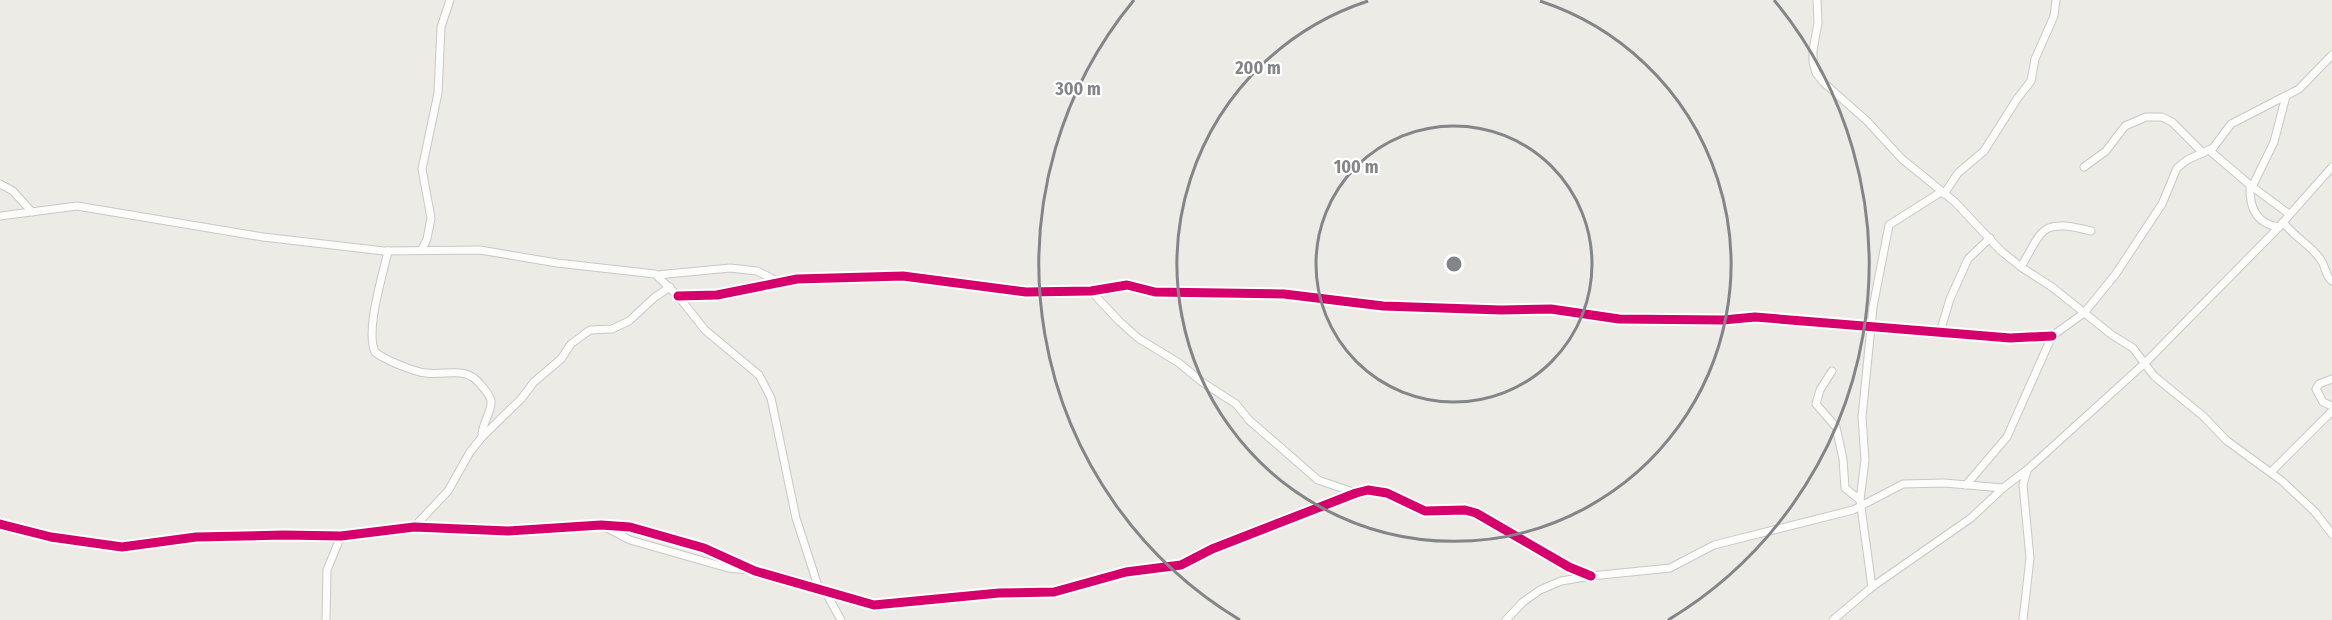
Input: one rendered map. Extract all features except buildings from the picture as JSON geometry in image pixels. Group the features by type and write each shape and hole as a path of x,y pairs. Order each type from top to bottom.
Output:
{"street":[{"path":"422,249 427,239 431,218 422,169 438,93 441,27 450,0"},
{"path":"1817,0 1817,35 1813,62 1816,74 1824,83 1867,121 1902,159 1955,202 2021,267 2043,280 2112,335 2133,348 2154,375 2226,440 2271,472 2315,512 2332,534"},
{"path":"1872,587 1860,503 1865,460 1862,417 1872,326 1889,225 1942,193 1958,173 1984,151 2031,81 2035,59 2054,16 2056,0"},
{"path":"1966,485 2007,437 2052,336 2084,313 2115,275 2162,204 2177,168 2187,160 2216,145 2225,129 2231,124 2286,96 2306,83 2332,55"},
{"path":"2286,96 2274,142 2251,186 2252,203 2259,219 2269,226 2281,225 2308,246 2320,258 2332,282"},
{"path":"2084,167 2106,151 2125,126 2146,117 2159,117 2169,120 2206,152 2289,214"},
{"path":"1833,620 1872,587 1950,534 2028,469 2146,362 2281,225 2332,167"},
{"path":"0,184 14,191 32,212"},
{"path":"0,216 77,206 263,237 388,251 480,250 556,263 657,275 730,268 757,272 778,282"},
{"path":"2021,267 2039,235 2047,227 2067,226 2091,231"},
{"path":"1940,332 1950,299 1968,259 1990,238"},
{"path":"388,251 377,295 372,334 375,352 381,357 423,373 452,371 469,374 476,379 491,401 482,429 482,437"},
{"path":"657,275 678,296 705,330 759,375 767,388 796,518 822,590 841,620"},
{"path":"678,296 717,295 778,282 825,277 903,276 1026,292 1091,291 1127,285 1155,292 1284,294 1377,306 1540,309 1619,319 1723,320 1755,317 2010,338 2052,336"},
{"path":"414,527 448,491 470,452 482,437 521,399 534,381 561,359 571,344 590,330 612,329 622,325 670,287"},
{"path":"1091,291 1138,338 1179,363 1202,382 1236,404 1249,420 1318,480 1356,493"},
{"path":"1832,371 1820,390 1816,404 1836,427 1843,459 1845,488 1860,503"},
{"path":"2332,379 2319,384 2316,389 2323,402 2332,406"},
{"path":"2271,472 2332,411"},
{"path":"2023,620 2030,558 2023,485 2028,469"},
{"path":"1506,620 1523,602 1540,590 1561,581 1670,568 1714,545 1824,519 1903,484 1944,483 2003,488"},
{"path":"0,524 51,537 112,547 195,537 341,536 414,527 508,531 601,525 639,528 704,548 755,571 874,605 999,593 1054,592 1126,572 1188,563 1212,549 1356,493 1378,490 1425,511 1471,512 1569,567 1591,576"},
{"path":"601,525 630,540 728,568 755,571"},
{"path":"326,620 327,570 341,536"}],"cycle path":[{"path":"678,296 717,295 797,279 903,276 1026,292 1091,291 1127,285 1155,292 1284,294 1383,306 1501,310 1551,309 1619,319 1723,320 1755,317 2010,338 2052,336"},
{"path":"0,524 51,537 122,547 196,537 341,536 414,527 508,531 601,525 630,527 704,548 755,571 874,605 999,593 1054,592 1126,572 1181,565 1212,549 1368,490 1387,493 1425,511 1465,510 1476,513 1569,567 1591,576"}]}
